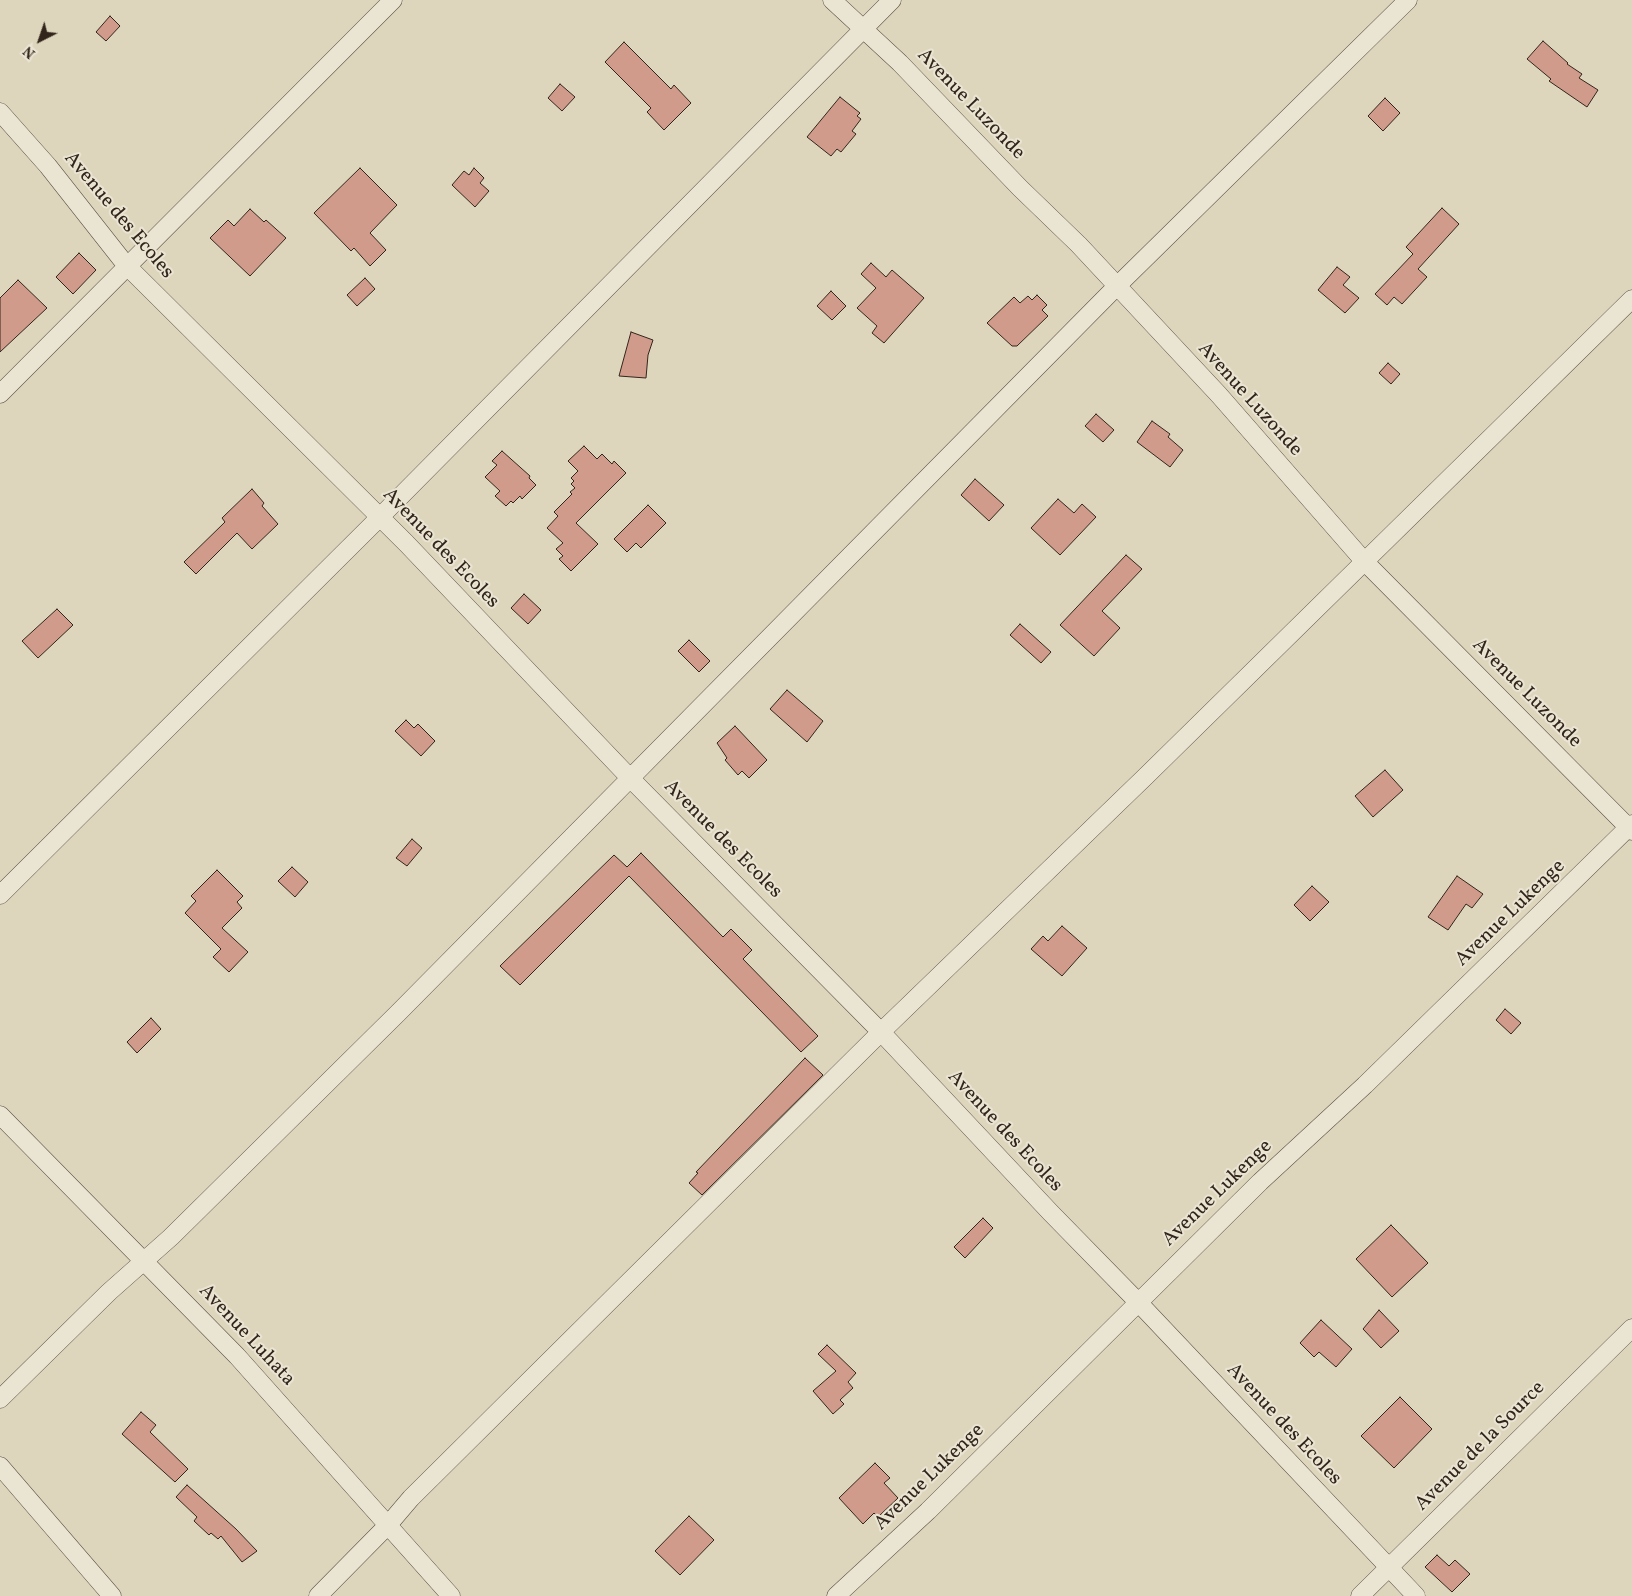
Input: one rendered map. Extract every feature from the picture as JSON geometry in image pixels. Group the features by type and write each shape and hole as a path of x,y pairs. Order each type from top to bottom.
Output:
{"street":[{"path":"0,394 126,265 393,0"},
{"name":"Avenue Luzonde","path":"832,0 862,30 900,63 1020,188 1079,245 1219,394 1364,561 1631,828"},
{"path":"0,895 380,518 892,0"},
{"path":"0,1398 171,1237 398,1013 1117,286 1408,0"},
{"name":"Avenue des Ecoles","path":"0,112 48,166 126,265 380,518 630,778 881,1032 1416,1596"},
{"path":"318,1596 388,1525 411,1498 881,1032 1146,776 1632,299"},
{"name":"Avenue Lukenge","path":"836,1596 928,1511 1260,1182 1380,1072 1631,828"},
{"name":"Avenue Luhata","path":"0,1116 145,1260 238,1356 451,1596"},
{"name":"Avenue de la Source","path":"1360,1596 1632,1328"},
{"path":"0,1466 112,1596"}],"building":[{"path":"110,16 120,26 106,41 96,32"},
{"path":"1543,41 1567,64 1582,74 1579,78 1598,90 1587,107 1549,81 1551,79 1527,59"},
{"path":"624,42 671,89 674,85 691,103 664,130 647,112 651,108 605,62"},
{"path":"560,84 575,97 562,111 548,98"},
{"path":"840,97 860,113 857,116 861,119 852,131 856,134 841,152 837,149 831,156 807,137"},
{"path":"1385,98 1400,113 1383,131 1368,116"},
{"path":"360,168 397,205 370,233 386,250 370,266 354,248 351,251 314,213"},
{"path":"474,168 484,178 480,183 489,191 475,207 452,185 464,171 469,175"},
{"path":"1442,208 1459,224 1418,269 1427,277 1402,304 1394,297 1387,305 1375,294 1413,254 1406,247"},
{"path":"250,209 286,238 250,276 210,238 228,220 234,226"},
{"path":"79,253 96,270 73,294 56,277"},
{"path":"871,263 886,277 892,270 924,298 884,343 872,333 877,326 857,308 876,288 861,274"},
{"path":"1337,267 1350,277 1343,285 1359,298 1345,313 1318,290"},
{"path":"365,278 375,289 357,306 347,295"},
{"path":"18,280 47,308 0,352 0,298"},
{"path":"831,291 846,306 832,320 817,306"},
{"path":"1037,295 1047,305 1042,310 1048,316 1017,346 1012,346 987,323 1014,297 1020,303 1028,296 1032,300"},
{"path":"631,332 653,340 648,355 646,378 619,376"},
{"path":"1388,363 1400,374 1391,384 1379,373"},
{"path":"1096,414 1114,430 1103,442 1085,426"},
{"path":"1152,421 1170,434 1168,437 1183,450 1170,467 1137,442"},
{"path":"584,446 597,459 602,454 612,464 614,461 626,473 576,523 598,544 571,571 559,559 563,556 556,549 563,543 547,528 558,516 554,512 572,494 570,492 575,488 571,484 574,481 571,478 578,471 568,461"},
{"path":"502,451 530,476 529,478 536,485 522,499 520,496 513,503 511,501 506,506 495,496 500,491 485,477 497,465 492,461"},
{"path":"975,479 1004,505 989,521 961,495"},
{"path":"252,489 264,503 262,506 278,524 252,549 237,533 196,574 184,562 225,522 222,518"},
{"path":"1058,499 1074,513 1082,504 1096,517 1060,555 1031,528"},
{"path":"648,505 666,523 641,548 636,543 627,552 614,539"},
{"path":"1126,555 1142,569 1102,611 1120,628 1094,656 1060,625"},
{"path":"524,594 541,610 528,624 511,608"},
{"path":"57,609 73,625 38,658 22,641"},
{"path":"1020,624 1051,652 1041,663 1010,635"},
{"path":"689,640 710,661 699,672 678,651"},
{"path":"787,690 823,721 807,742 770,709"},
{"path":"406,720 414,728 418,724 435,741 421,756 395,731"},
{"path":"735,726 767,760 749,778 742,771 738,775 725,760 727,758 717,743"},
{"path":"1385,770 1403,790 1373,817 1355,796"},
{"path":"412,839 422,848 407,866 396,858"},
{"path":"641,853 723,937 731,929 752,950 743,959 818,1036 801,1052 629,876 520,985 500,966 614,855 627,867"},
{"path":"292,867 308,882 295,897 278,881"},
{"path":"217,870 243,896 237,902 242,908 222,928 248,952 229,972 213,957 221,949 185,913 196,901 191,896"},
{"path":"1457,876 1483,894 1472,908 1466,904 1448,930 1428,917"},
{"path":"1312,886 1329,902 1310,921 1294,905"},
{"path":"1062,926 1087,948 1062,976 1031,949 1043,936 1048,941"},
{"path":"1505,1009 1521,1023 1511,1034 1496,1020"},
{"path":"151,1018 161,1029 137,1053 127,1042"},
{"path":"805,1058 823,1075 702,1195 689,1183 698,1173 696,1172"},
{"path":"983,1218 993,1228 965,1258 954,1247"},
{"path":"1391,1225 1428,1263 1392,1297 1356,1259"},
{"path":"1379,1310 1399,1331 1381,1348 1363,1329"},
{"path":"1321,1320 1352,1349 1336,1367 1319,1352 1314,1357 1300,1343"},
{"path":"827,1345 856,1373 848,1382 853,1388 840,1400 844,1404 833,1414 813,1391 836,1371 818,1354"},
{"path":"1400,1397 1432,1429 1394,1468 1361,1436"},
{"path":"141,1412 156,1425 150,1432 188,1469 175,1482 122,1434"},
{"path":"875,1463 890,1478 884,1483 898,1498 878,1517 874,1513 863,1524 839,1498"},
{"path":"187,1485 236,1529 257,1551 242,1562 221,1536 218,1539 211,1533 209,1535 194,1521 197,1517 176,1497"},
{"path":"689,1516 714,1540 680,1575 655,1551"},
{"path":"1437,1555 1449,1566 1455,1560 1470,1574 1452,1592 1425,1567"}]}
